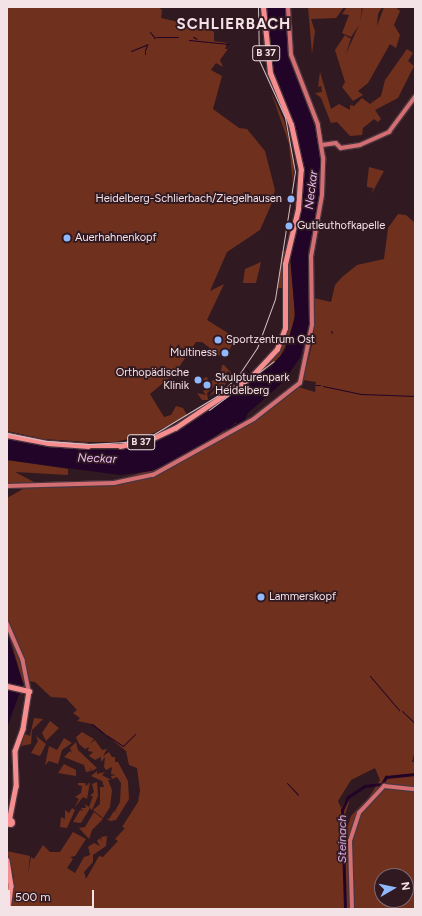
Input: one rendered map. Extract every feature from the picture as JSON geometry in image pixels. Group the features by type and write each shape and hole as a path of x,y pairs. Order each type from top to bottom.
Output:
{"main road":[{"name":"B 37","path":"7,435 53,444 127,445 166,433 214,402 262,368 280,344 286,316 285,259 297,214 300,162 291,125 268,66 263,7"},
{"path":"7,486 119,483 153,475 222,438 270,408 302,379 312,325 311,270 323,186 323,151 291,55 288,7"},
{"path":"336,143 341,148 360,145 389,132 415,97"},
{"path":"322,145 336,143"},
{"path":"322,145 336,143"},
{"path":"323,151 327,145"},
{"path":"7,623 23,660 27,690 25,717 15,751 16,788 9,823"},
{"path":"7,686 27,690"},
{"path":"352,909 350,841 359,813 384,786 415,789"},
{"path":"7,860 12,886 8,909"}],"shaded area":[{"path":"7,7 158,7 162,10 161,18 209,29 214,32 214,41 227,43 225,49 228,49 220,60 223,67 216,63 211,70 222,76 213,109 239,128 247,129 265,151 275,190 271,205 260,230 227,252 210,291 224,284 207,320 236,338 224,359 202,342 196,342 175,373 150,394 164,417 171,415 176,406 183,408 187,415 154,433 115,442 87,442 44,439 7,431"},
{"path":"308,7 344,7 336,18 311,19 315,31 312,54"},
{"path":"347,7 362,7 360,22 363,7 382,7 378,14 377,26 384,7 395,7 400,11 394,25 400,35 396,48 390,44 368,83 358,91 363,95 353,101 342,87 345,82 335,50 345,35 351,38 346,54 359,25 351,37 342,33 349,15 342,14"},
{"path":"407,49 413,53 408,61 414,66 398,98 375,110 381,119 378,122 374,119 363,128 362,135 350,136 337,122 331,123 321,98 315,93 322,92 321,86 318,87 320,72 331,109 339,104 350,110 350,105 354,106 362,98 370,104 381,96 385,80"},
{"path":"271,92 284,120 290,143 294,162 293,185 289,144"},
{"path":"369,167 384,171 372,193 373,188 367,187"},
{"path":"398,214 406,215 415,223 415,750 412,762 415,762 415,909 354,909 352,837 359,813 380,780 375,768 351,780 338,801 341,808 347,798 349,802 342,824 344,838 351,816 364,802 354,822 350,836 351,909 9,909 14,878 7,851 30,856 28,874 31,857 34,859 43,845 50,852 60,852 73,832 86,839 75,856 70,857 73,859 67,868 75,873 84,857 90,855 88,847 94,843 100,846 97,841 100,838 102,842 101,837 107,836 106,846 93,855 93,862 84,872 86,879 99,856 103,857 118,841 115,839 125,828 122,827 138,802 140,791 137,768 129,765 126,751 92,724 77,721 80,718 73,713 77,710 66,698 51,697 35,682 28,681 7,622 7,498 23,489 7,488 114,484 149,477 261,416 298,387 315,392 316,382 303,380 312,345 314,298 331,302 335,285 342,277 357,265 384,259 388,228"},
{"path":"289,249 295,312 292,332 280,357 258,375 274,357 288,331"},
{"path":"282,251 285,251 282,288 278,288"},
{"path":"261,262 256,283 243,283 245,269"},
{"path":"222,365 224,365 234,376 228,371 222,378 226,384 209,397 219,383"},
{"path":"214,374 220,375 218,383 207,393 208,400 202,400 197,393 206,395 203,391 212,386 202,379 207,377 209,382 216,379"},
{"path":"224,431 224,435 152,474 108,482 162,467"},
{"path":"7,460 68,469 68,475 15,472 36,483 7,485"},
{"path":"7,627 19,654 26,683 23,683"},
{"path":"34,718 43,719 32,730 31,744 21,746 25,734 30,736"},
{"path":"50,721 59,728 46,741 42,733"},
{"path":"82,732 94,739 90,744 95,740 102,750 107,749 103,756 109,752 112,757 115,757 115,762 118,762 128,781 129,799 116,820 110,821 106,818 109,819 114,811 118,813 115,811 120,802 121,783 117,777 112,779 111,776 116,775 111,774 112,767 106,770 104,767 105,757 101,762 101,757 95,760 89,756 93,752 88,751 89,747 85,749 79,744 76,737"},
{"path":"36,736 46,744 40,756 31,753 38,741"},
{"path":"64,738 72,743 62,750 58,764 49,761 45,765 49,746 57,750"},
{"path":"76,742 78,750 97,768 92,771 90,767 91,771 86,772 84,765 64,757 70,751 72,753 70,748"},
{"path":"64,764 76,770 76,776 58,773"},
{"path":"97,771 97,774 105,772 102,775 111,780 108,780 112,790 110,807 103,818 93,810 100,804 100,787 104,787 102,781 91,776"},
{"path":"90,782 87,799 83,797 74,808 79,799 75,797 81,793 82,786 78,785 78,783 85,783 86,786"},
{"path":"97,782 98,796 92,810 89,807 93,796 90,796 94,792 92,784"},
{"path":"85,804 90,808 81,823 73,822 80,810 83,811 81,808 86,808"},
{"path":"72,808 75,810 67,828 60,827 61,817 65,819 65,810 69,813"},
{"path":"94,812 103,819 92,830 89,839 79,828 85,827"}],"water":[{"name":"Neckar","path":"266,7 286,7 290,58 315,124 322,159 321,195 308,250 309,323 300,358 282,383 248,413 245,420 239,425 236,422 197,449 152,471 120,475 7,460 7,439 86,450 121,450 154,443 195,420 271,367 285,350 295,317 290,252 300,214 305,171 297,131 271,64"},
{"path":"7,634 23,683 7,728"}],"waterway":[{"path":"150,32 154,37"},
{"path":"157,37 178,37"},
{"name":"SCHLIERBACH","path":"193,37 197,39"},
{"name":"SCHLIERBACH","path":"189,40 229,44"},
{"path":"131,51 148,44"},
{"path":"145,50 147,45"},
{"path":"341,146 354,144"},
{"path":"246,368 249,372"},
{"path":"323,386 362,394 415,396"},
{"path":"229,428 238,424"},
{"path":"370,676 399,710"},
{"path":"402,711 415,723"},
{"path":"92,724 105,734"},
{"path":"106,735 123,746 135,734"},
{"name":"Steinach","path":"345,909 342,810 348,797 365,786 382,784 386,777 415,774"},
{"path":"287,783 298,795"}],"railway":[{"path":"7,433 46,441 89,444 125,442 154,434 217,396 238,376 257,348 275,299 295,172 285,117 259,60 258,7"},
{"path":"209,410 274,361"},
{"path":"7,877 7,893"}],"place":[{"name":"Heidelberg-Schlierbach/Ziegelhausen","path":"291,199"},
{"name":"Gutleuthofkapelle","path":"289,226"},
{"name":"Auerhahnenkopf","path":"67,238"},
{"name":"Sportzentrum Ost","path":"218,340"},
{"name":"Multiness","path":"225,353"},
{"name":"Orthopädische Klinik","path":"198,380"},
{"name":"Skulpturenpark Heidelberg","path":"207,385"},
{"name":"Lammerskopf","path":"261,597"}],"district":[{"name":"SCHLIERBACH","path":"234,25"}]}
